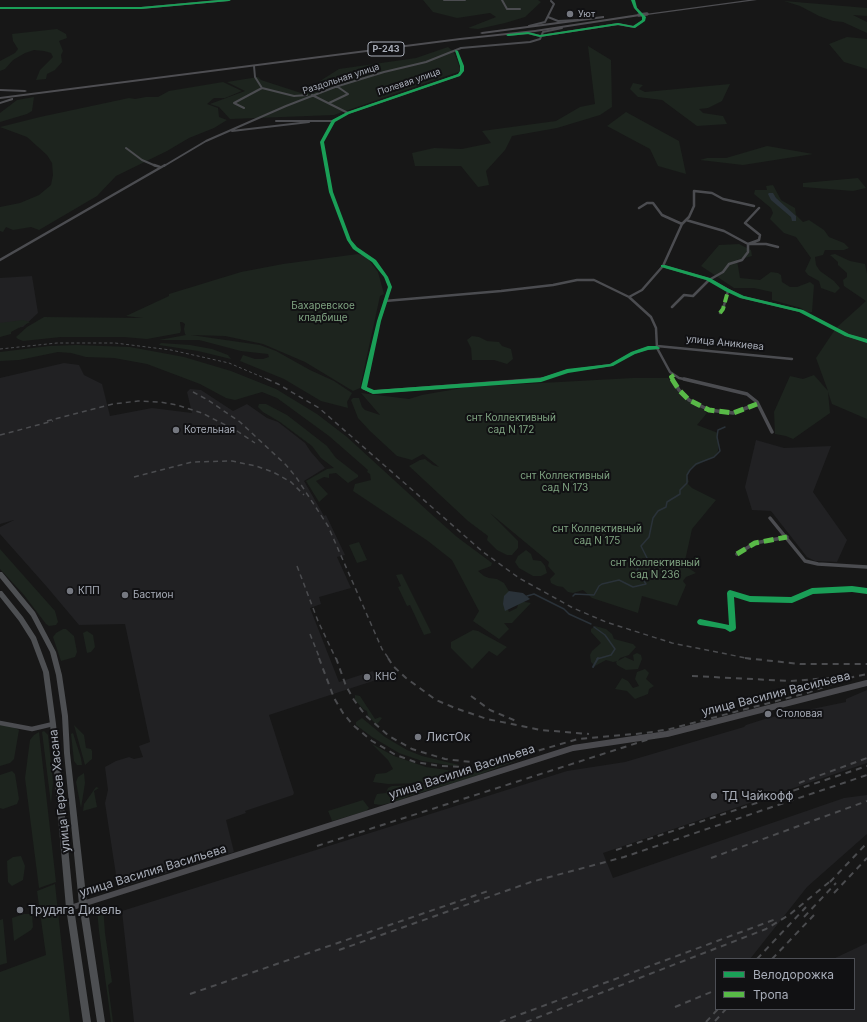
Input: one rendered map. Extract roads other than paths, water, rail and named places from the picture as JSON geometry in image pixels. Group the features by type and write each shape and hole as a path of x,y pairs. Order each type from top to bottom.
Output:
{"highway":[{"name":"Р-243","path":"646,14 743,0"},
{"name":"Р-243","path":"0,96 454,38 529,26 638,15 755,0"},
{"name":"Р-243","path":"0,96 254,66 460,39 508,35 562,28 638,15"},
{"path":"0,90 41,91"},
{"path":"0,103 52,91"}],"main road":[{"name":"улица Героев Хасана","path":"0,574 33,614 53,652 65,716 67,760 83,904 101,1022"},
{"name":"улица Героев Хасана","path":"0,592 22,619 34,639 46,672 53,724 70,908 87,1022"},
{"name":"улица Василия Васильева","path":"70,908 573,748 667,734 867,683"}],"street":[{"path":"0,8 141,8 229,0"},
{"path":"444,0 465,0"},
{"path":"502,0 507,10 520,9"},
{"path":"529,26 545,22 554,4 551,0"},
{"path":"508,35 528,33 540,36 618,24 634,27 644,20 644,17 636,8 633,0"},
{"path":"548,17 558,21 580,20"},
{"path":"540,36 543,32 562,28"},
{"name":"Раздольная улица","path":"0,260 206,141 312,95 384,72 426,62 454,51 470,47 530,42 540,39 540,36"},
{"name":"Полевая улица","path":"333,121 348,113 459,75 462,70 462,66 454,51"},
{"path":"254,66 254,77 262,88 294,96 312,95 348,113"},
{"path":"329,103 348,94 338,87 335,87"},
{"path":"244,108 234,103 262,88"},
{"path":"276,121 333,121 322,142 331,192 349,240 355,248 374,261 386,277 390,287 389,294 385,301 364,388 373,392 541,380 567,371 611,365 648,348 656,340"},
{"path":"227,132 258,130 308,122"},
{"path":"126,148 142,160 160,167"},
{"path":"629,297 642,290 663,266 682,224 689,217 694,206 694,191 712,193 723,199 754,206"},
{"path":"639,208 647,203 653,203 662,215 682,224"},
{"path":"748,244 759,240 760,235 745,223 759,208"},
{"path":"686,220 724,231 748,244 766,244 778,247"},
{"path":"672,307 684,295 693,296 709,280 723,272 729,264 742,260 748,252 748,244"},
{"path":"663,266 689,272 709,280 742,297 801,311 847,335 867,341"},
{"path":"385,301 508,290 587,279 602,283 629,297 651,317 656,328 657,347 670,372 680,378 746,394 757,404 772,432"},
{"path":"720,313 723,309 728,291"},
{"name":"улица Аникиева","path":"648,348 657,347 792,359"},
{"path":"674,375 671,378 688,400 710,410 733,413 757,404"},
{"path":"770,518 805,561 811,563 867,566"},
{"path":"737,554 755,543 787,537"},
{"path":"700,622 727,627 730,629 733,628 730,593 750,599 792,600 812,591 852,588 867,591"},
{"path":"0,723 32,729 53,724"}],"waterway":[{"path":"771,194 773,199 794,217 794,220"},
{"path":"573,596 575,594 594,595 599,586 602,584 619,580 633,587 646,584 637,570 640,564 647,558 641,546 649,537 653,518 658,511 666,507 667,502 680,494 680,490 687,483 687,475 690,470 696,464 714,457 720,451 717,437 718,430 725,427"},
{"path":"527,596 534,594 564,609 569,614 591,624"},
{"path":"594,627 605,635 615,649 611,655 598,659"},
{"path":"593,667 598,659"}],"railway":[{"path":"0,349 57,343 115,343 171,350 229,363 269,380"},
{"path":"267,379 319,408 483,552 519,578 573,608 606,622 672,643 747,658"},
{"path":"193,392 208,400 240,422 286,465 296,477 328,526 382,649 389,659"},
{"path":"47,421 113,404 138,401 160,402 177,405 202,413 237,431 255,443"},
{"path":"0,435 53,421"},
{"path":"134,477 192,462 232,461 256,466 273,472 291,482 304,495"},
{"path":"297,566 318,621 336,659"},
{"path":"310,634 320,659"},
{"path":"319,658 334,698 343,713 353,725 372,741 396,755 415,762 440,766 467,767 489,765 578,739 646,733 670,729 807,693 849,678 867,674"},
{"path":"336,658 346,686 354,700 366,716 389,736 412,749 445,759 471,762"},
{"path":"388,658 393,666 406,678 436,700 455,708 487,719 541,730 589,734"},
{"path":"747,658 800,664 867,664"},
{"path":"692,676 791,681 841,677"},
{"path":"471,696 490,710 516,721"},
{"path":"317,846 665,734"},
{"path":"799,783 867,758"},
{"path":"616,850 867,766"},
{"path":"339,950 531,882 624,857 867,775"},
{"path":"711,858 867,801"},
{"path":"832,880 867,843"},
{"path":"834,893 867,858"},
{"path":"526,1022 766,929 789,915 832,880"},
{"path":"804,917 836,883"},
{"path":"190,994 491,890"},
{"path":"758,958 806,907"},
{"path":"773,958 814,915"},
{"path":"500,1022 776,919"},
{"path":"675,1007 715,990"},
{"path":"706,1022 717,1010"},
{"path":"715,1021 725,1010"}],"place":[{"name":"Уют","path":"570,14"},
{"name":"Котельная","path":"176,430"},
{"name":"КПП","path":"70,591"},
{"name":"Бастион","path":"125,595"},
{"name":"КНС","path":"367,677"},
{"name":"Столовая","path":"768,714"},
{"name":"ЛистОк","path":"418,737"},
{"name":"ТД Чайкофф","path":"714,796"},
{"name":"Трудяга Дизель","path":"20,910"}],"park label":[{"name":"Бахаревское кладбище","path":"323,312"},
{"name":"снт Коллективный сад N 172","path":"511,424"},
{"name":"снт Коллективный сад N 173","path":"565,482"},
{"name":"снт Коллективный сад N 175","path":"597,534"},
{"name":"снт Коллективный сад N 236","path":"655,568"}]}
